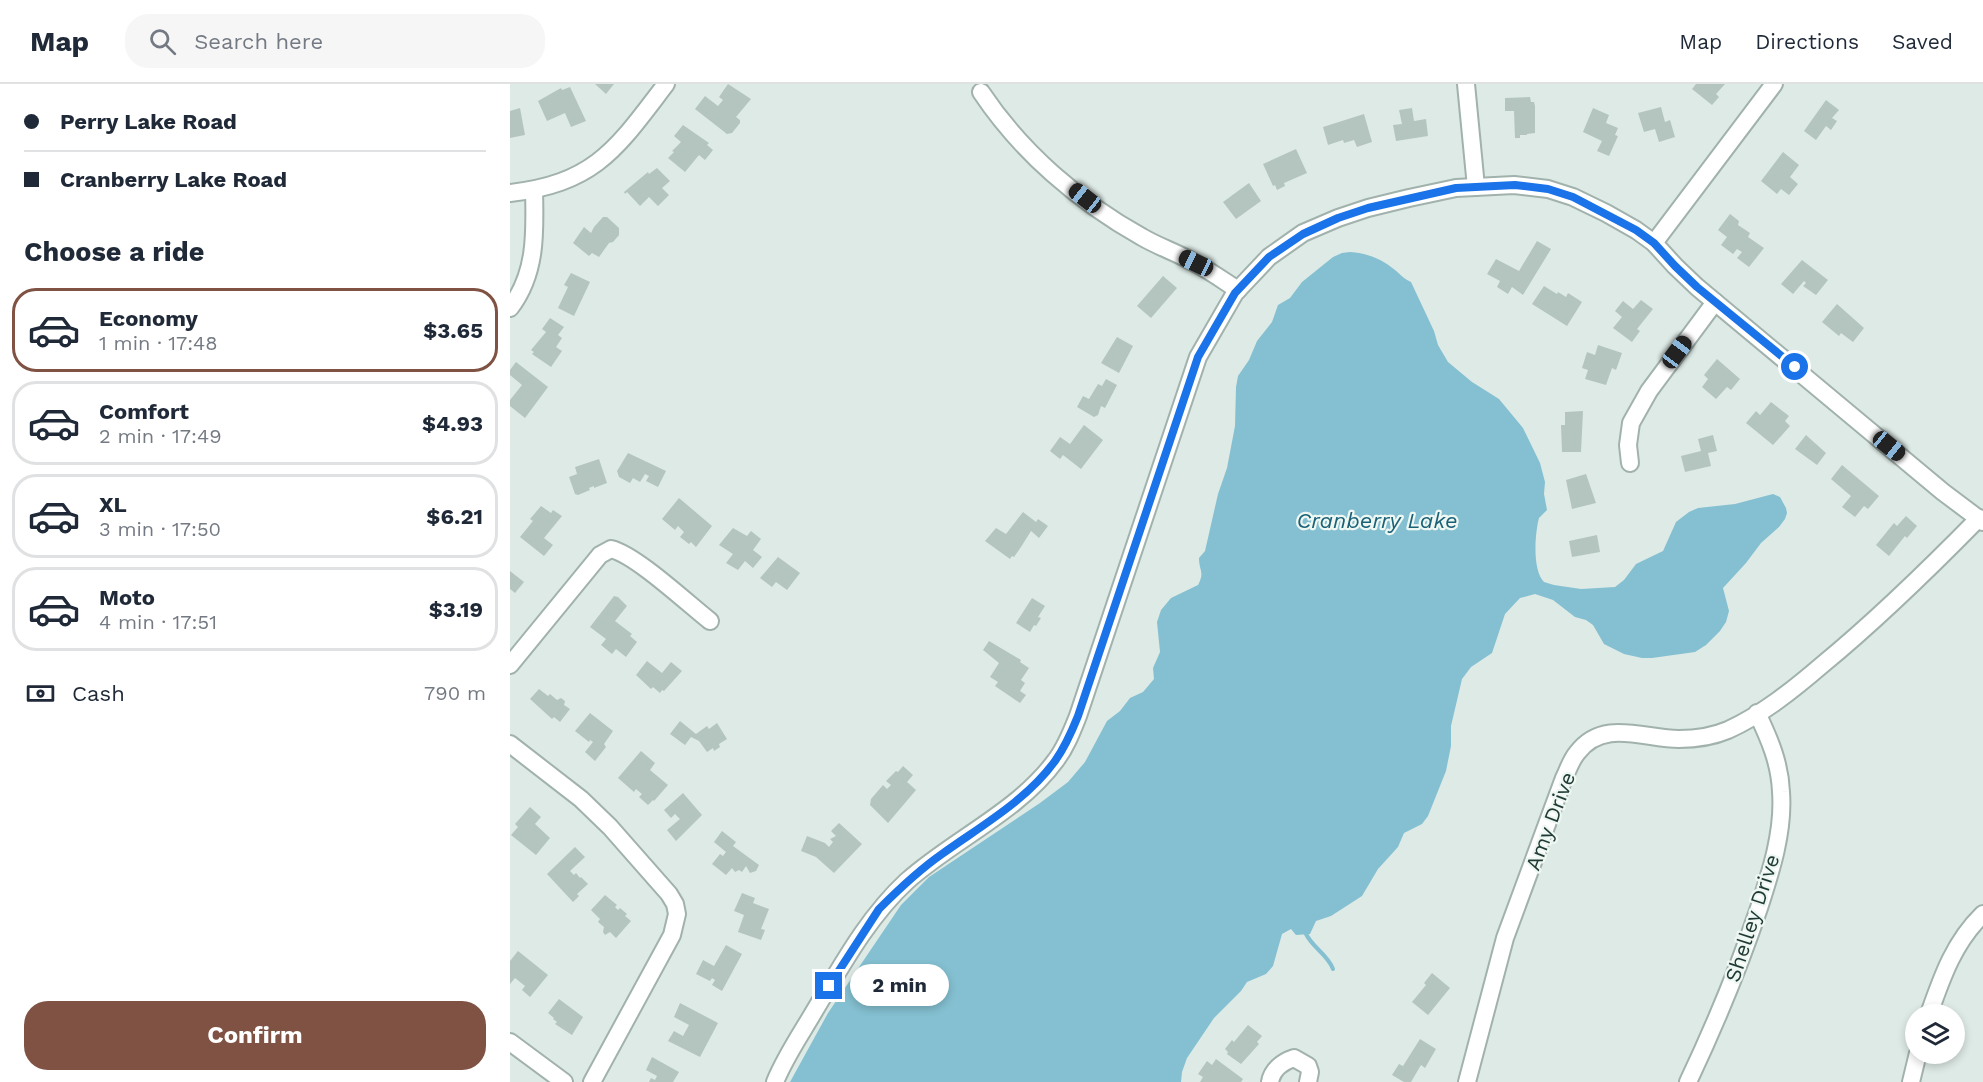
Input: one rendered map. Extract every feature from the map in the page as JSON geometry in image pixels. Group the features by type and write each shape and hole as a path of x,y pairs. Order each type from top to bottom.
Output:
{"street":[{"path":"510,193 534,190 573,177 597,164 626,136 666,84"},
{"path":"1466,84 1476,187"},
{"path":"1654,243 1774,84"},
{"path":"981,92 999,120 1020,143 1102,212 1142,238 1196,263 1238,290"},
{"path":"775,1082 781,1067 829,986 879,909 908,880 1036,783 1068,740 1198,357 1238,290 1269,257 1303,234 1338,218 1368,208 1456,188 1515,185 1548,189 1573,197 1626,224 1654,243 1675,266 1715,302 1943,492 1981,520"},
{"path":"510,308 524,285 532,260 535,239 534,190"},
{"path":"1630,463 1628,445 1631,423 1648,391 1715,302"},
{"name":"Amy Drive","path":"1467,1082 1505,938 1564,778 1577,753 1603,734 1625,732 1679,739 1707,736 1728,730 1769,707 1861,633 1981,520"},
{"path":"510,665 600,555 611,549 619,551 642,567 710,621"},
{"name":"Shelley Drive","path":"1688,1082 1748,941 1772,869 1781,815 1782,792 1775,755 1757,713"},
{"path":"510,744 580,799 610,827 669,894 677,909 677,919 672,934 592,1082"},
{"path":"1933,1004 1951,956 1964,935 1983,914"},
{"path":"510,1042 564,1082"},
{"path":"1270,1082 1271,1075 1277,1068 1294,1058 1308,1066 1310,1072 1308,1082"},
{"path":"1911,1082 1915,1064"}],"water":[{"name":"Cranberry Lake","path":"1350,252 1380,260 1411,282 1434,331 1438,345 1448,362 1472,382 1499,399 1523,428 1540,463 1545,482 1544,494 1547,510 1539,518 1536,533 1536,560 1544,582 1581,589 1615,587 1624,580 1636,564 1663,551 1676,522 1689,512 1698,508 1735,504 1773,494 1780,497 1786,508 1785,519 1761,543 1723,588 1729,611 1720,631 1695,652 1642,658 1624,654 1604,644 1593,625 1575,617 1553,600 1535,594 1520,598 1505,614 1492,653 1471,667 1462,679 1451,726 1451,746 1446,771 1428,816 1422,824 1404,833 1398,847 1378,869 1362,896 1331,916 1316,921 1310,934 1296,935 1291,929 1282,934 1273,966 1266,974 1247,982 1214,1018 1187,1058 1181,1082 790,1082 828,1013 901,905 929,877 1068,782 1085,762 1107,721 1120,711 1130,698 1143,692 1154,679 1153,668 1160,652 1157,622 1161,610 1171,598 1198,585 1201,577 1199,558 1205,551 1218,494 1227,468 1235,426 1238,376 1249,360 1257,341 1272,322 1278,305 1290,298 1302,282 1333,257"}],"building":[{"path":"595,84 614,84 606,94"},
{"path":"728,84 751,99 736,117 740,123 732,133 727,134 695,109 705,96 718,106 723,100 719,97"},
{"path":"1696,84 1725,84 1716,94 1719,97 1712,105 1692,89"},
{"path":"570,87 586,121 571,127 565,113 547,121 538,101 561,88 562,90"},
{"path":"1530,97 1535,106 1535,133 1515,138 1514,111 1505,111 1505,98"},
{"path":"1826,100 1839,110 1832,118 1837,121 1831,130 1826,126 1816,140 1804,131"},
{"path":"1661,107 1665,122 1670,120 1675,137 1659,142 1655,129 1644,132 1638,113"},
{"path":"520,108 525,135 510,138 510,111"},
{"path":"1412,108 1414,121 1426,119 1428,136 1396,141 1393,125 1402,124 1399,110"},
{"path":"1593,108 1609,115 1606,123 1618,128 1615,135 1618,136 1609,156 1597,151 1602,141 1583,132"},
{"path":"1364,114 1372,142 1357,147 1354,140 1344,143 1343,140 1328,145 1323,127"},
{"path":"683,125 709,143 707,145 713,150 705,160 699,155 685,172 668,158 681,142 674,136"},
{"path":"1296,149 1307,173 1284,183 1285,186 1277,190 1263,164"},
{"path":"1783,152 1799,165 1790,177 1798,184 1789,195 1781,189 1777,194 1761,181"},
{"path":"657,168 670,181 662,188 669,195 658,206 649,197 640,206 627,192 625,194 624,192 648,172 649,174"},
{"path":"1249,183 1261,201 1236,219 1223,202"},
{"path":"1730,214 1739,221 1738,225 1750,233 1748,237 1764,248 1749,267 1737,258 1742,252 1737,249 1733,254 1721,245 1727,237 1718,230"},
{"path":"603,217 607,217 619,228 619,235 609,243 599,257 592,253 589,256 573,243 584,227 591,233"},
{"path":"1537,241 1551,249 1523,295 1512,287 1508,294 1497,287 1500,281 1487,274 1496,259 1519,271"},
{"path":"1802,260 1828,280 1816,295 1803,286 1806,283 1804,281 1793,294 1781,284"},
{"path":"571,273 590,282 574,316 558,308 568,287 564,285"},
{"path":"1163,276 1177,288 1151,318 1137,306"},
{"path":"1544,286 1566,297 1568,293 1582,302 1567,326 1532,304"},
{"path":"1641,300 1653,309 1637,329 1640,331 1632,342 1613,328 1622,317 1615,311 1623,301 1633,309"},
{"path":"1837,304 1864,328 1853,342 1841,333 1839,336 1822,322"},
{"path":"550,318 564,327 558,335 562,338 556,347 562,351 551,367 532,354 534,352 531,350 546,332 542,329"},
{"path":"1117,337 1133,346 1119,373 1101,363"},
{"path":"1598,345 1622,353 1616,370 1612,368 1606,385 1585,379 1588,370 1582,368 1587,352 1595,355"},
{"path":"1717,359 1740,379 1731,390 1727,387 1716,399 1702,387 1708,379 1704,375"},
{"path":"516,362 548,387 525,418 510,406 510,400 522,385 510,375 510,370"},
{"path":"1106,379 1117,385 1105,408 1101,406 1098,415 1094,417 1077,407 1083,396 1089,399 1098,384 1102,386"},
{"path":"1771,402 1789,416 1785,421 1790,426 1773,445 1746,423 1756,411 1760,415"},
{"path":"1583,411 1581,452 1562,452 1561,425 1565,425 1565,412"},
{"path":"1084,425 1103,440 1081,469 1063,455 1060,459 1050,451 1060,437 1070,444"},
{"path":"1713,435 1717,451 1708,453 1711,466 1685,472 1681,456 1701,451 1698,439"},
{"path":"1806,435 1826,453 1817,465 1795,449"},
{"path":"628,453 666,471 658,487 646,481 649,476 645,474 640,482 633,478 630,483 619,477 617,471"},
{"path":"599,459 607,483 589,488 590,490 578,495 575,494 569,477 577,474 575,467"},
{"path":"1842,465 1879,496 1868,509 1864,506 1855,517 1842,507 1851,496 1831,479"},
{"path":"1586,474 1596,503 1572,509 1566,480"},
{"path":"679,498 712,526 696,547 680,537 684,532 678,526 675,530 662,519"},
{"path":"541,506 551,513 553,510 562,516 544,538 553,545 544,556 520,537 533,521 530,519"},
{"path":"1023,512 1036,522 1038,519 1048,526 1039,538 1031,531 1014,557 1010,559 985,541 996,528 1006,534"},
{"path":"1906,516 1917,526 1907,538 1905,536 1889,556 1876,545 1894,523 1897,526"},
{"path":"733,528 747,536 751,531 761,539 753,550 762,557 753,568 745,561 738,570 726,563 733,554 719,545"},
{"path":"1597,535 1600,552 1572,557 1569,541"},
{"path":"778,557 800,573 787,590 776,582 772,587 760,578"},
{"path":"510,571 524,582 515,593 510,589"},
{"path":"614,596 627,606 615,621 632,634 630,636 637,642 626,657 616,649 612,654 601,645 606,639 590,627"},
{"path":"1032,598 1045,606 1038,617 1041,618 1030,632 1016,623"},
{"path":"989,641 1021,660 1020,662 1029,668 1021,680 1025,683 1020,691 1026,695 1020,703 995,686 998,682 990,677 999,663 983,650"},
{"path":"647,661 662,673 671,662 682,671 660,693 653,687 651,689 636,675"},
{"path":"539,689 548,696 550,694 557,700 561,698 565,701 564,705 570,709 560,722 554,717 552,719 530,699"},
{"path":"590,713 613,731 604,744 606,747 595,761 585,752 593,742 590,740 589,742 575,731"},
{"path":"680,721 696,734 707,726 709,729 717,723 727,739 714,751 713,748 707,752 699,741 691,737 685,745 670,734"},
{"path":"641,751 655,763 650,770 668,785 648,805 639,797 642,794 636,789 634,792 618,778"},
{"path":"903,766 913,775 907,782 916,790 888,823 870,805 871,799 883,785 887,789 891,785 886,781"},
{"path":"683,793 702,815 676,841 667,830 680,819 675,814 671,818 664,810"},
{"path":"530,807 541,817 535,824 550,838 536,855 511,835 518,827 515,824"},
{"path":"839,823 862,844 834,873 816,857 801,851 807,836 829,847 833,842 830,839 836,836 831,831"},
{"path":"722,831 736,842 733,846 759,865 756,871 750,873 746,866 742,872 739,870 735,872 732,868 726,875 712,864 720,854 723,856 726,852 714,842"},
{"path":"575,847 585,857 570,871 574,875 576,873 588,884 577,894 579,896 573,902 547,874"},
{"path":"742,893 755,898 753,903 769,909 761,929 765,930 761,940 738,932 744,915 734,911"},
{"path":"605,895 617,905 615,907 618,910 620,908 627,914 625,916 631,921 616,938 610,932 605,935 604,927 598,922 600,919 591,910"},
{"path":"726,945 742,954 722,991 712,985 715,980 712,978 710,981 696,974 703,960 714,966"},
{"path":"518,951 548,975 530,997 522,990 525,986 515,978 510,984 510,961"},
{"path":"1432,973 1450,988 1428,1015 1412,1002 1426,985 1424,983"},
{"path":"559,999 583,1017 572,1035 555,1024 557,1022 548,1013"},
{"path":"680,1003 718,1023 700,1057 668,1041 674,1031 683,1036 689,1025 674,1017"},
{"path":"1248,1025 1262,1036 1257,1042 1259,1044 1241,1064 1227,1054 1225,1049"},
{"path":"1420,1039 1436,1049 1425,1068 1421,1065 1411,1082 1404,1082 1392,1075 1399,1064 1403,1066"},
{"path":"652,1057 679,1072 673,1082 649,1082 651,1078 655,1080 657,1076 646,1070"},
{"path":"1216,1059 1243,1079 1241,1082 1200,1082 1203,1077 1198,1074 1207,1061 1212,1065"}],"waterway":[{"path":"1306,934 1333,969"}],"route":[{"path":"829,986 879,909 908,880 1023,794 1042,777 1068,740 1198,357 1235,293 1269,257 1303,234 1338,218 1368,208 1456,188 1515,185 1548,189 1573,197 1636,230 1654,243 1697,287 1795,367"}]}
